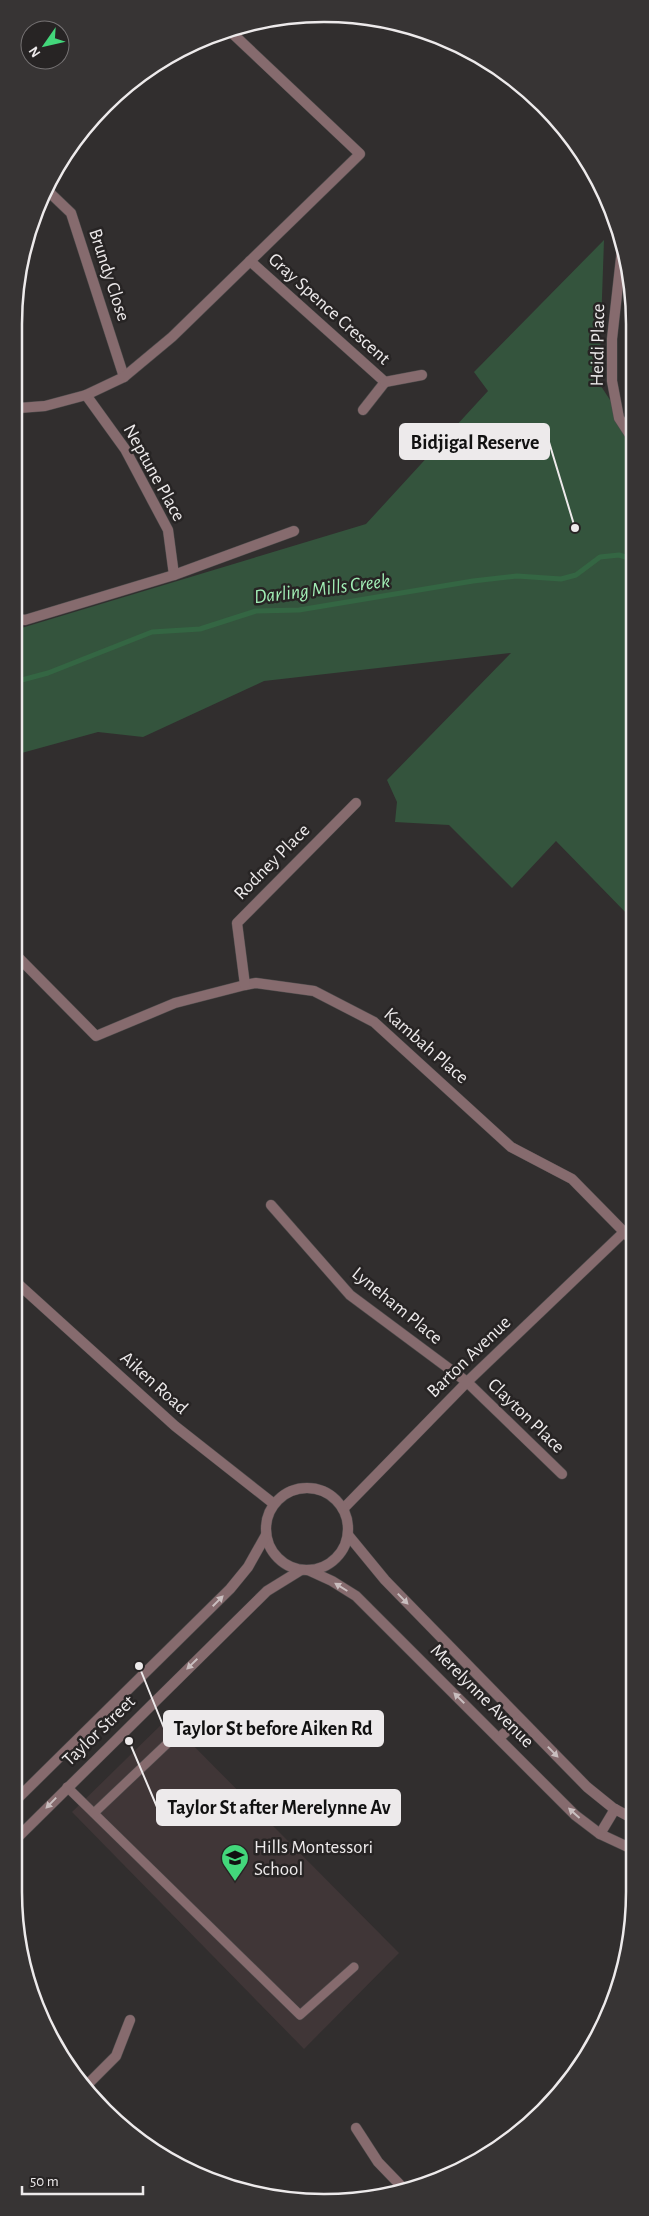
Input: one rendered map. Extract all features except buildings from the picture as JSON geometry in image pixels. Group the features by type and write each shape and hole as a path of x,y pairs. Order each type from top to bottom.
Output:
{"street":[{"name":"Gray Spence Crescent","path":"22,408 44,406 86,395 124,377 172,337 360,154 236,36"},
{"name":"Brundy Close","path":"52,194 71,213 124,377"},
{"name":"Gray Spence Crescent","path":"250,261 385,382"},
{"name":"Heidi Place","path":"620,264 612,339 612,381 619,418 626,429"},
{"name":"Gray Spence Crescent","path":"363,410 385,382 422,375"},
{"name":"Neptune Place","path":"86,395 125,449 168,530 174,575"},
{"path":"22,620 174,575 294,531"},
{"name":"Rodney Place","path":"244,985 236,923 356,803"},
{"name":"Kambah Place","path":"22,961 96,1036 175,1004 244,985 256,983 314,991 374,1022 511,1147 572,1179 626,1235"},
{"name":"Lyneham Place","path":"271,1205 350,1295 467,1382"},
{"name":"Barton Avenue","path":"343,1509 467,1382 626,1237"},
{"name":"Aiken Road","path":"22,1287 175,1426 274,1504"},
{"name":"Clayton Place","path":"467,1382 562,1474"},
{"path":"310,1488 323,1491 334,1498 343,1509 348,1522 348,1536 343,1549 334,1560 322,1567 305,1570 289,1566 278,1558 270,1548 266,1535 269,1514 274,1504 284,1495 296,1489 310,1488"},
{"name":"Taylor Street","path":"22,1794 230,1589 248,1567 266,1535"},
{"name":"Merelynne Avenue","path":"348,1536 385,1580 587,1787 615,1809 626,1815"},
{"name":"Taylor Street","path":"22,1833 267,1591 305,1570"},
{"name":"Merelynne Avenue","path":"305,1570 332,1581 356,1596 575,1815 600,1834 626,1846"},
{"path":"499,1738 520,1719"},
{"path":"600,1834 615,1809"},
{"path":"90,2082 116,2056 130,2020"},
{"path":"356,2128 378,2162 399,2184"}],"lane":[{"path":"94,1813 172,1739"},
{"path":"67,1787 300,2015 354,1967"}],"shaded area":[{"name":"Hills Montessori School","path":"167,1719 399,1953 304,2049 72,1812"}],"green space":[{"path":"604,240 599,383 626,425 626,913 556,841 512,888 449,825 395,822 397,802 387,780 511,653 264,681 143,737 98,732 22,753 22,628 366,524 488,391 474,372"}],"waterway":[{"name":"Darling Mills Creek","path":"22,680 48,673 152,632 200,629 256,611 299,610 473,581 517,576 561,579 576,575 600,557 619,555 626,557"}],"place":[{"name":"Bidjigal Reserve","path":"575,528"},
{"name":"Taylor St before Aiken Rd","path":"139,1666"},
{"name":"Taylor St after Merelynne Av","path":"129,1741"},
{"name":"Hills Montessori School","path":"235,1882"}]}
